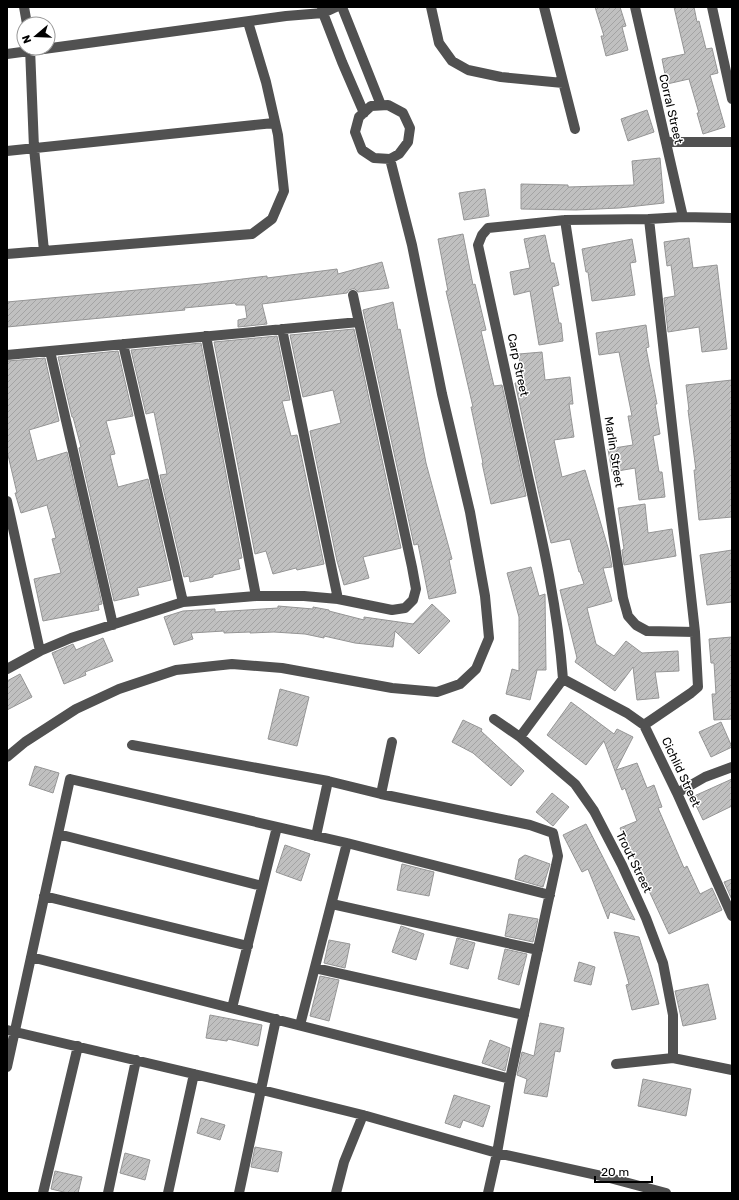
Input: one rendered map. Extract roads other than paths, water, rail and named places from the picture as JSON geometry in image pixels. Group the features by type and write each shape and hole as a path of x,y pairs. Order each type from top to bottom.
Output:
{"street":[{"path":"56,47 248,22 336,7"},
{"path":"342,7 381,105"},
{"path":"431,7 439,43 452,60 468,70 501,77 563,83"},
{"path":"544,7 575,129"},
{"name":"Corral Street","path":"635,7 683,217"},
{"path":"712,7 732,98"},
{"path":"323,10 342,62 364,113"},
{"path":"7,254 252,234 272,219 284,191 278,135 274,123 266,82 248,22"},
{"path":"30,56 34,148 44,250"},
{"path":"381,105 388,105 403,114 410,128 408,142 399,154 390,159 374,158 362,150 355,132 359,117 371,106 381,105"},
{"path":"7,151 274,123"},
{"path":"666,142 732,142"},
{"path":"7,757 25,742 76,709 119,689 176,670 232,664 282,668 392,688 437,692 460,684 476,669 489,638 484,588 470,512 442,394 412,245 390,159"},
{"name":"Carp Street","path":"563,679 561,642 553,595 478,245 482,235 488,228 565,220 683,217 732,218"},
{"path":"644,725 698,687 695,632 649,219"},
{"name":"Marlin Street","path":"565,220 623,598 628,616 636,625 647,631 695,632"},
{"path":"7,669 40,651 71,638 183,602 256,596 304,596 338,599 392,610 405,608 413,600 416,589 353,295"},
{"path":"7,355 359,322"},
{"path":"282,329 338,599"},
{"path":"206,336 256,596"},
{"path":"123,344 183,602"},
{"path":"50,351 113,625"},
{"path":"7,501 11,535 40,651"},
{"path":"520,737 563,679"},
{"name":"Cichlid Street","path":"563,679 627,713 644,725 677,793 732,916"},
{"name":"Trout Street","path":"494,719 520,737 575,784 594,811 622,865 646,918 663,963 673,1015 673,1058"},
{"path":"381,794 392,742"},
{"path":"132,745 328,781 381,794 530,825 553,833 558,856 510,1079 497,1153 488,1193"},
{"path":"677,793 705,777 732,767"},
{"path":"7,1067 11,1031 31,957 70,779 348,843 550,894"},
{"path":"316,836 328,781"},
{"path":"232,1008 277,827"},
{"path":"58,834 262,886"},
{"path":"300,1025 348,843"},
{"path":"44,896 248,946"},
{"path":"332,904 538,950"},
{"path":"31,957 510,1079"},
{"path":"316,968 524,1015"},
{"path":"239,1193 276,1019"},
{"path":"11,1031 364,1115 497,1153 606,1177 645,1191 666,1193"},
{"path":"43,1193 78,1046"},
{"path":"616,1064 673,1058 732,1070"},
{"path":"108,1193 136,1060"},
{"path":"168,1193 194,1074"},
{"path":"336,1193 344,1162 364,1115"}]}
